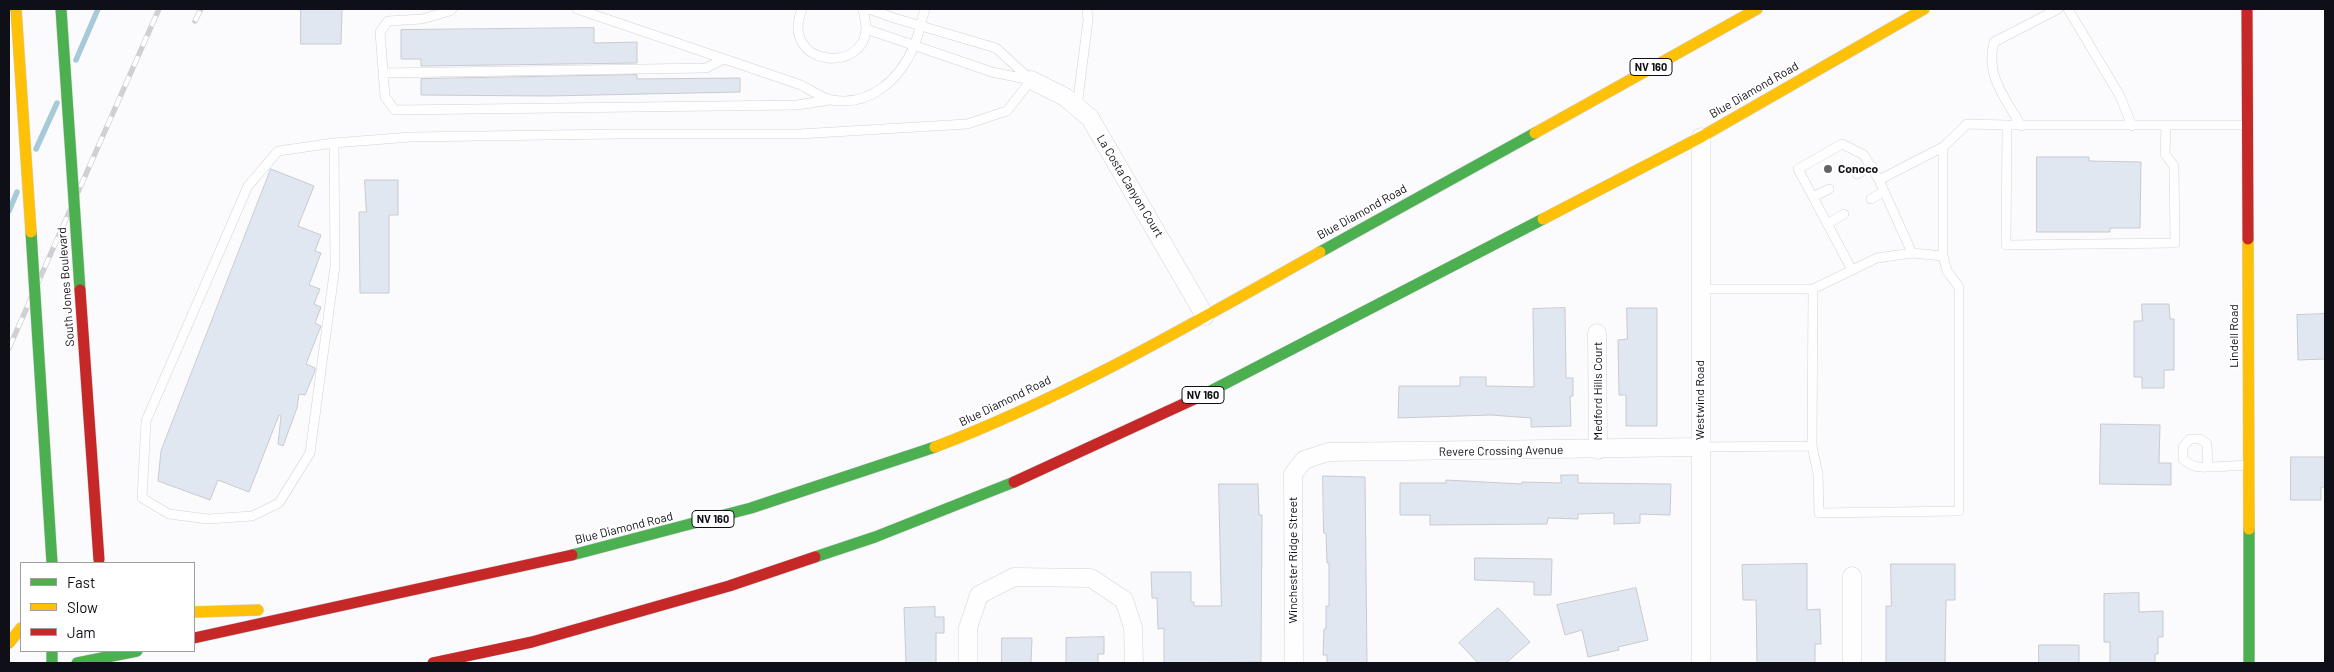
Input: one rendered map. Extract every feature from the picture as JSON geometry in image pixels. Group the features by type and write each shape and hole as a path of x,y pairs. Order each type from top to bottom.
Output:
{"main road":[{"path":"16,9 52,562"},
{"name":"South Jones Boulevard","path":"61,9 100,562"},
{"name":"Blue Diamond Road","path":"195,638 490,576 656,535 768,504 969,434 1147,347 1205,316 1757,9"},
{"path":"1906,19 1911,9"},
{"name":"Blue Diamond Road","path":"433,663 532,642 729,586 875,537 1015,482 1229,382 1701,137 1924,9"},
{"name":"Lindell Road","path":"2247,9 2249,663"},
{"path":"195,612 223,613 359,602"},
{"path":"9,643 20,629"},
{"path":"77,663 132,652"}],"street":[{"name":"La Costa Canyon Court","path":"1031,80 1065,97 1090,118 1205,316"},
{"name":"Westwind Road","path":"1701,137 1701,663"},
{"name":"Medford Hills Court","path":"1597,333 1598,450"},
{"name":"Revere Crossing Avenue","path":"1304,460 1328,452 1598,450 1700,447"},
{"name":"Winchester Ridge Street","path":"1294,663 1293,474 1304,460"},
{"path":"1852,576 1852,663"},
{"path":"968,663 968,628 979,595 1014,577 1091,578 1124,600 1134,626 1134,663"}],"lane":[{"path":"452,9 422,19 388,20 380,32 385,97 395,110 798,105 830,100 853,101 880,91 895,78 914,45 925,9"},
{"path":"578,9 801,85 830,100"},
{"path":"802,9 797,20 800,38 811,53 828,59 846,57 860,46 866,29 863,9"},
{"path":"869,9 919,26 996,48 1031,80"},
{"path":"1077,107 1088,20 1087,9"},
{"path":"2020,126 1992,74 1990,55 1994,42 2058,9"},
{"path":"2068,9 2120,96 2132,126"},
{"path":"866,29 992,72 1031,80"},
{"path":"383,73 706,68 724,59"},
{"path":"334,143 336,266 310,453 279,503 252,516 208,519 169,514 142,498 146,421 248,186 278,151 334,143 411,137 800,134 967,124 1007,112 1031,80"},
{"path":"1879,180 1943,147 1967,124 2020,126 2247,125"},
{"path":"2007,125 2006,245 2175,243 2174,166 2165,154 2166,126"},
{"path":"1852,270 1798,169 1842,144 1864,155 1872,166 1912,253"},
{"path":"1814,289 1812,446 1818,474 1819,513 1959,511 1959,287 1947,271 1943,256 1943,147"},
{"path":"1857,174 1872,166"},
{"path":"1813,197 1829,189"},
{"path":"1871,198 1884,192"},
{"path":"1827,224 1844,214"},
{"path":"1701,289 1814,289 1877,258 1912,253 1943,256"},
{"path":"1700,447 1812,446"},
{"path":"2208,468 2248,465"}],"building":[{"path":"301,9 342,9 341,44 301,44"},
{"path":"594,28 594,43 637,42 637,63 421,66 421,59 401,59 401,30"},
{"path":"637,75 637,79 740,78 740,92 547,96 421,95 421,79"},
{"path":"2037,157 2089,157 2089,161 2141,162 2140,228 2110,228 2110,232 2037,232"},
{"path":"271,169 314,186 298,226 321,235 315,251 321,253 309,285 320,289 314,304 321,307 315,323 321,326 306,364 315,368 315,371 305,395 299,394 297,408 283,446 278,444 281,416 279,415 249,492 218,480 210,500 158,481 161,451"},
{"path":"365,180 398,180 398,215 389,215 389,293 360,293 359,212 366,212"},
{"path":"2142,304 2169,304 2170,319 2174,319 2174,370 2164,370 2164,388 2142,388 2142,377 2134,377 2134,321 2142,321"},
{"path":"1565,308 1566,378 1573,378 1573,396 1570,396 1571,426 1531,427 1531,418 1491,415 1398,418 1399,386 1460,386 1460,377 1486,377 1486,386 1534,387 1533,309"},
{"path":"1627,308 1657,308 1657,426 1626,426 1626,395 1619,395 1618,340 1627,339"},
{"path":"2325,314 2325,359 2298,360 2297,315"},
{"path":"2101,424 2160,425 2159,463 2171,463 2171,485 2100,484"},
{"path":"2291,457 2325,457 2325,487 2321,487 2321,500 2291,500"},
{"path":"1561,475 1578,475 1578,483 1671,484 1670,515 1640,514 1640,523 1614,524 1614,513 1578,514 1578,519 1548,518 1547,524 1430,525 1430,515 1400,515 1400,483 1446,483 1446,480 1522,484 1522,482 1561,483"},
{"path":"1323,476 1365,477 1367,663 1327,663 1327,655 1323,655 1326,606 1329,606 1329,563 1327,563 1326,533 1324,533"},
{"path":"1219,484 1258,484 1259,515 1262,515 1261,662 1164,663 1164,628 1158,629 1157,598 1152,598 1151,572 1191,572 1191,602 1194,602 1194,606 1221,606"},
{"path":"1475,558 1552,559 1551,595 1534,595 1534,582 1475,580"},
{"path":"1807,564 1807,610 1820,609 1821,644 1815,644 1815,663 1757,663 1756,600 1743,600 1742,565"},
{"path":"1891,564 1955,564 1955,600 1946,600 1945,663 1886,663 1886,606 1891,606"},
{"path":"1636,588 1648,640 1618,647 1619,650 1588,657 1582,630 1565,635 1557,605"},
{"path":"2139,593 2139,612 2163,611 2163,637 2158,637 2158,654 2155,654 2155,663 2110,663 2110,642 2104,642 2104,594"},
{"path":"935,607 935,617 944,617 944,633 936,633 936,663 906,663 904,608"},
{"path":"1498,608 1530,642 1506,663 1478,663 1459,643"},
{"path":"1104,637 1104,654 1098,654 1098,663 1066,663 1066,638"},
{"path":"1002,638 1032,638 1031,663 1002,663"},
{"path":"2039,645 2079,645 2079,663 2039,663"}],"waterway":[{"path":"76,60 98,9"},
{"path":"36,149 57,103"},
{"path":"9,211 17,192"}],"railway":[{"path":"9,348 159,9"},
{"path":"195,21 201,9"}],"traffic: fast":[{"path":"61,9 80,290"},
{"path":"1320,252 1535,133"},
{"path":"1203,395 1543,219"},
{"path":"31,232 52,562"},
{"path":"572,555 751,508 935,447"},
{"path":"815,557 875,537 1014,482"},
{"path":"2249,529 2249,663"},
{"path":"52,652 52,663"},
{"path":"77,663 132,652"}],"traffic: slow":[{"path":"16,9 31,232"},
{"path":"1535,133 1757,9"},
{"path":"1543,219 1701,137 1924,9"},
{"path":"2248,239 2249,529"},
{"path":"935,447 1034,405 1131,357 1320,252"},
{"path":"195,612 258,610"},
{"path":"9,643 20,629"}],"traffic: jam":[{"path":"2247,9 2248,239"},
{"path":"80,290 99,560"},
{"path":"1014,482 1203,395"},
{"path":"195,638 572,555"},
{"path":"433,663 532,642 729,586 815,557"}],"place":[{"name":"Conoco","path":"1828,169"}]}
